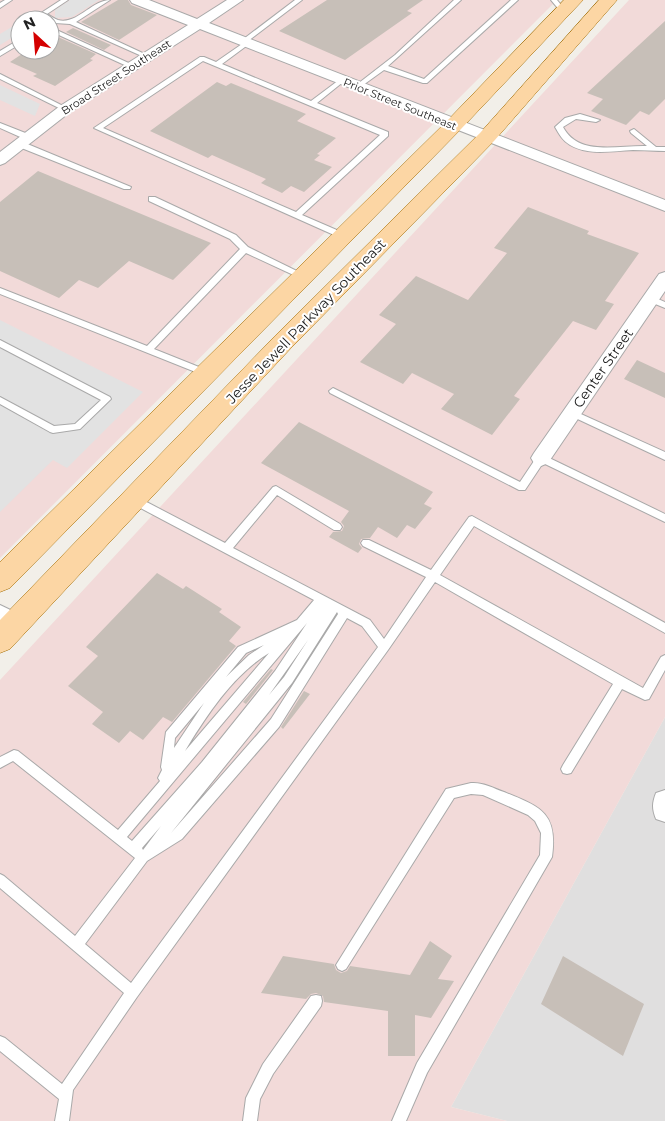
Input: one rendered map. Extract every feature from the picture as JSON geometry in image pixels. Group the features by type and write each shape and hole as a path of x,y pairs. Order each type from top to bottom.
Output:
{"main road":[{"name":"Jesse Jewell Parkway Southeast","path":"5,626 134,499 284,342 487,137 608,0"},
{"path":"0,580 454,125 564,4"}],"street":[{"name":"Prior Street Southeast","path":"136,0 665,206"},
{"name":"Broad Street Southeast","path":"0,160 65,109 236,0"},
{"name":"Center Street","path":"541,458 572,413 658,302 665,278"},
{"path":"665,802 665,810"}],"lane":[{"path":"0,6 8,0"},
{"path":"65,0 43,14 57,22 71,22 146,56"},
{"path":"71,22 107,0"},
{"path":"217,64 299,0"},
{"path":"357,87 458,0"},
{"path":"382,67 425,82 515,0"},
{"path":"60,34 132,66"},
{"path":"298,216 385,134 202,58 98,128 343,236"},
{"path":"0,76 65,109"},
{"path":"312,104 342,81"},
{"path":"596,120 581,116 566,119 559,127 562,136 572,145 591,150 665,149"},
{"path":"0,125 26,141 127,187"},
{"path":"634,131 654,149"},
{"path":"152,199 233,238 245,248 303,276"},
{"path":"149,349 245,248"},
{"path":"0,291 206,373"},
{"path":"0,343 107,399 77,427 53,430 0,400"},
{"path":"333,391 522,487 541,458 665,518"},
{"path":"572,413 665,456"},
{"path":"227,548 276,490 337,527"},
{"path":"134,499 366,623 384,647"},
{"path":"62,1121 67,1088 132,992 384,647 472,520 665,628"},
{"path":"366,543 433,576 645,695 665,660"},
{"path":"167,773 170,736 242,650 302,622 332,605"},
{"path":"138,853 178,836 274,723 299,687 332,605"},
{"path":"76,945 138,853 288,680 332,605"},
{"path":"120,838 302,622"},
{"path":"154,796 182,744 223,689 253,658 292,634"},
{"path":"567,769 620,682"},
{"path":"0,763 14,755 138,853"},
{"path":"342,965 450,793 476,788 527,806 542,819 548,829 549,842 546,857 422,1068 399,1121"},
{"path":"0,880 132,992"},
{"path":"250,1121 253,1098 268,1069 316,1001"},
{"path":"0,1043 66,1096"}],"shaded area":[{"path":"0,0 557,0 0,558"},
{"path":"70,0 99,0 72,17 60,18 60,10 55,10"},
{"path":"629,0 665,0 665,717 451,1107 507,1121 0,1121 0,680"},
{"path":"10,28 10,39 0,45 0,34"},
{"path":"0,85 40,104 35,116 0,100"},
{"path":"0,320 143,392 67,468 53,460 0,512"},
{"path":"665,717 665,1121 507,1121 451,1107"}],"building":[{"path":"118,0 128,0 131,5 157,15 119,40 81,22"},
{"path":"327,0 423,0 407,11 412,13 345,60 279,31"},
{"path":"665,21 665,99 649,115 640,111 626,125 591,111 603,99 587,93"},
{"path":"73,28 111,45 104,50 66,32"},
{"path":"60,38 96,54 90,59 93,60 55,86 33,76 37,74 10,62 13,60 60,60"},
{"path":"217,82 226,86 231,83 306,114 297,121 336,138 317,154 320,155 314,160 332,167 304,192 291,186 282,193 261,183 266,179 212,155 208,158 150,131"},
{"path":"38,171 211,243 173,280 129,261 98,288 79,280 59,298 0,271 0,202"},
{"path":"528,207 589,231 587,234 639,253 605,301 614,304 596,330 573,321 514,396 520,399 492,435 441,409 454,394 412,373 403,384 360,362 396,324 379,315 416,276 468,300 507,253 494,248"},
{"path":"637,360 665,373 665,398 624,379"},
{"path":"299,422 433,492 424,504 432,508 415,529 407,525 397,538 378,527 370,538 361,539 359,544 362,548 358,553 329,537 333,532 342,531 344,526 341,522 349,511 261,463"},
{"path":"157,573 183,589 186,586 222,609 219,612 241,627 229,641 236,646 172,722 163,717 143,740 130,731 119,743 92,724 103,712 68,686 98,656 86,647"},
{"path":"271,669 273,670 246,704 243,702"},
{"path":"304,691 310,694 283,729 281,727"},
{"path":"430,941 452,956 438,979 454,981 431,1018 415,1015 415,1056 388,1056 388,1011 324,1002 323,996 316,993 311,994 306,999 261,993 283,956 334,964 336,970 341,973 347,971 350,966 410,975"},
{"path":"563,956 644,1004 623,1056 541,1004"}]}
